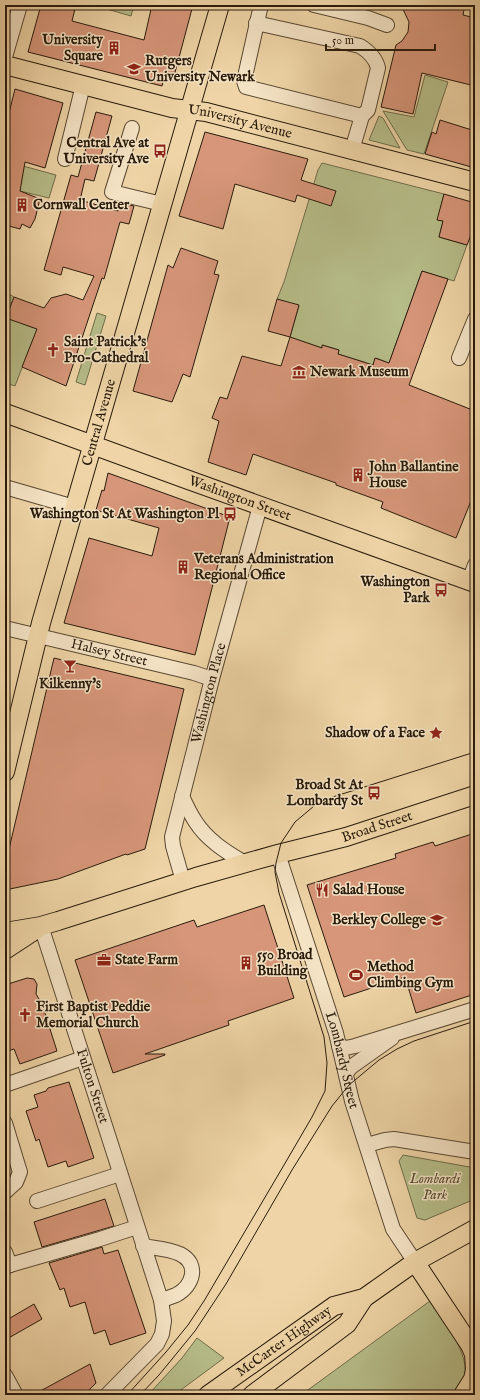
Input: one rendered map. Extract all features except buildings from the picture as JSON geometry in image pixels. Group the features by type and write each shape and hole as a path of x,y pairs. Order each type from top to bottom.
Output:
{"main road":[{"name":"Central Avenue","path":"5,772 8,750 37,636 220,5"},
{"name":"University Avenue","path":"5,65 172,108 206,112 475,182"},
{"name":"Washington Street","path":"5,413 260,506 473,576"},
{"name":"Broad Street","path":"183,881 278,854 346,837 475,795"},
{"path":"5,932 41,926 183,881"},
{"path":"5,950 41,926"},
{"name":"McCarter Highway","path":"208,1395 334,1306 364,1298 416,1262 475,1229"},
{"path":"416,1262 470,1345 474,1354 475,1370 473,1379 463,1395"},
{"name":"McCarter Highway","path":"252,1395 347,1324 364,1298"}],"street":[{"path":"5,57 20,5"},
{"path":"261,5 244,81 246,87 362,116"},
{"path":"314,5 368,18 387,25"},
{"path":"256,23 360,46 377,62 378,68 368,110 362,116 352,150"},
{"path":"65,159 83,85"},
{"path":"132,128 112,192 162,204"},
{"path":"459,358 475,319"},
{"path":"5,487 74,507"},
{"name":"Washington Place","path":"183,881 173,846 172,837 212,679 260,506"},
{"name":"Halsey Street","path":"5,628 194,673 212,679"},
{"path":"182,796 195,822 205,834 221,850 245,863"},
{"name":"Lombardy Street","path":"278,854 339,1046 352,1101 393,1229 416,1262"},
{"name":"Fulton Street","path":"41,926 161,1300 164,1321 162,1334 157,1344 107,1395"},
{"path":"339,1046 346,1048 355,1046 475,1009"},
{"path":"346,1073 399,1033"},
{"path":"5,1085 83,1058"},
{"path":"5,1123 20,1172 16,1182 5,1192"},
{"path":"367,1145 394,1139 475,1152"},
{"path":"38,1200 120,1174"},
{"path":"7,1261 100,1239 137,1227"},
{"path":"143,1246 179,1254 187,1259 192,1266 192,1276 189,1283 183,1290 176,1295 161,1300"},
{"path":"5,1374 16,1395"}],"green space":[{"path":"93,5 134,5 131,16"},
{"path":"425,75 448,82 424,154 407,150 383,111 414,117"},
{"path":"379,116 383,118 400,148 369,140"},
{"path":"5,161 56,175 49,198 20,191"},
{"path":"322,163 444,194 438,220 443,221 439,237 467,245 454,281 422,271 389,363 376,358 372,367 364,362 338,354 339,350 323,345 322,348 290,337 299,306 277,299 284,282 318,170"},
{"path":"5,292 14,297 6,318 37,329 15,386 5,383"},
{"path":"97,313 106,316 85,385 76,382"},
{"name":"Lombardi Park","path":"403,1155 475,1168 475,1199 425,1220 417,1218 399,1161"},
{"path":"430,1301 450,1330 462,1353 465,1364 465,1375 461,1385 449,1395 301,1395"},
{"path":"197,1338 224,1358 174,1395 148,1395 182,1358"}],"tram line":[{"path":"127,1395 166,1352 188,1325 204,1301 312,1117 325,1091 327,1063 324,1037 279,893 275,872 281,843 295,822 320,801 475,752"},
{"path":"140,1395 159,1375 195,1331 226,1284 292,1170 332,1106 349,1085 379,1060 397,1049 414,1041 475,1021"}],"place":[{"name":"University Square","path":"114,48"},
{"name":"Rutgers University Newark","path":"134,69"},
{"name":"Central Ave at University Ave","path":"160,151"},
{"name":"Cornwall Center","path":"22,205"},
{"name":"Saint Patrick's Pro-Cathedral","path":"53,350"},
{"name":"Newark Museum","path":"299,372"},
{"name":"John Ballantine House","path":"358,475"},
{"name":"Washington St At Washington Pl","path":"230,514"},
{"name":"Veterans Administration Regional Office","path":"183,567"},
{"name":"Washington Park","path":"441,590"},
{"name":"Kilkenny's","path":"70,666"},
{"name":"Shadow of a Face","path":"436,733"},
{"name":"Broad St At Lombardy St","path":"374,793"},
{"name":"Salad House","path":"322,890"},
{"name":"Berkley College","path":"437,920"},
{"name":"State Farm","path":"104,960"},
{"name":"550 Broad Building","path":"246,963"},
{"name":"Method Climbing Gym","path":"356,975"},
{"name":"First Baptist Peddie Memorial Church","path":"25,1015"}]}
